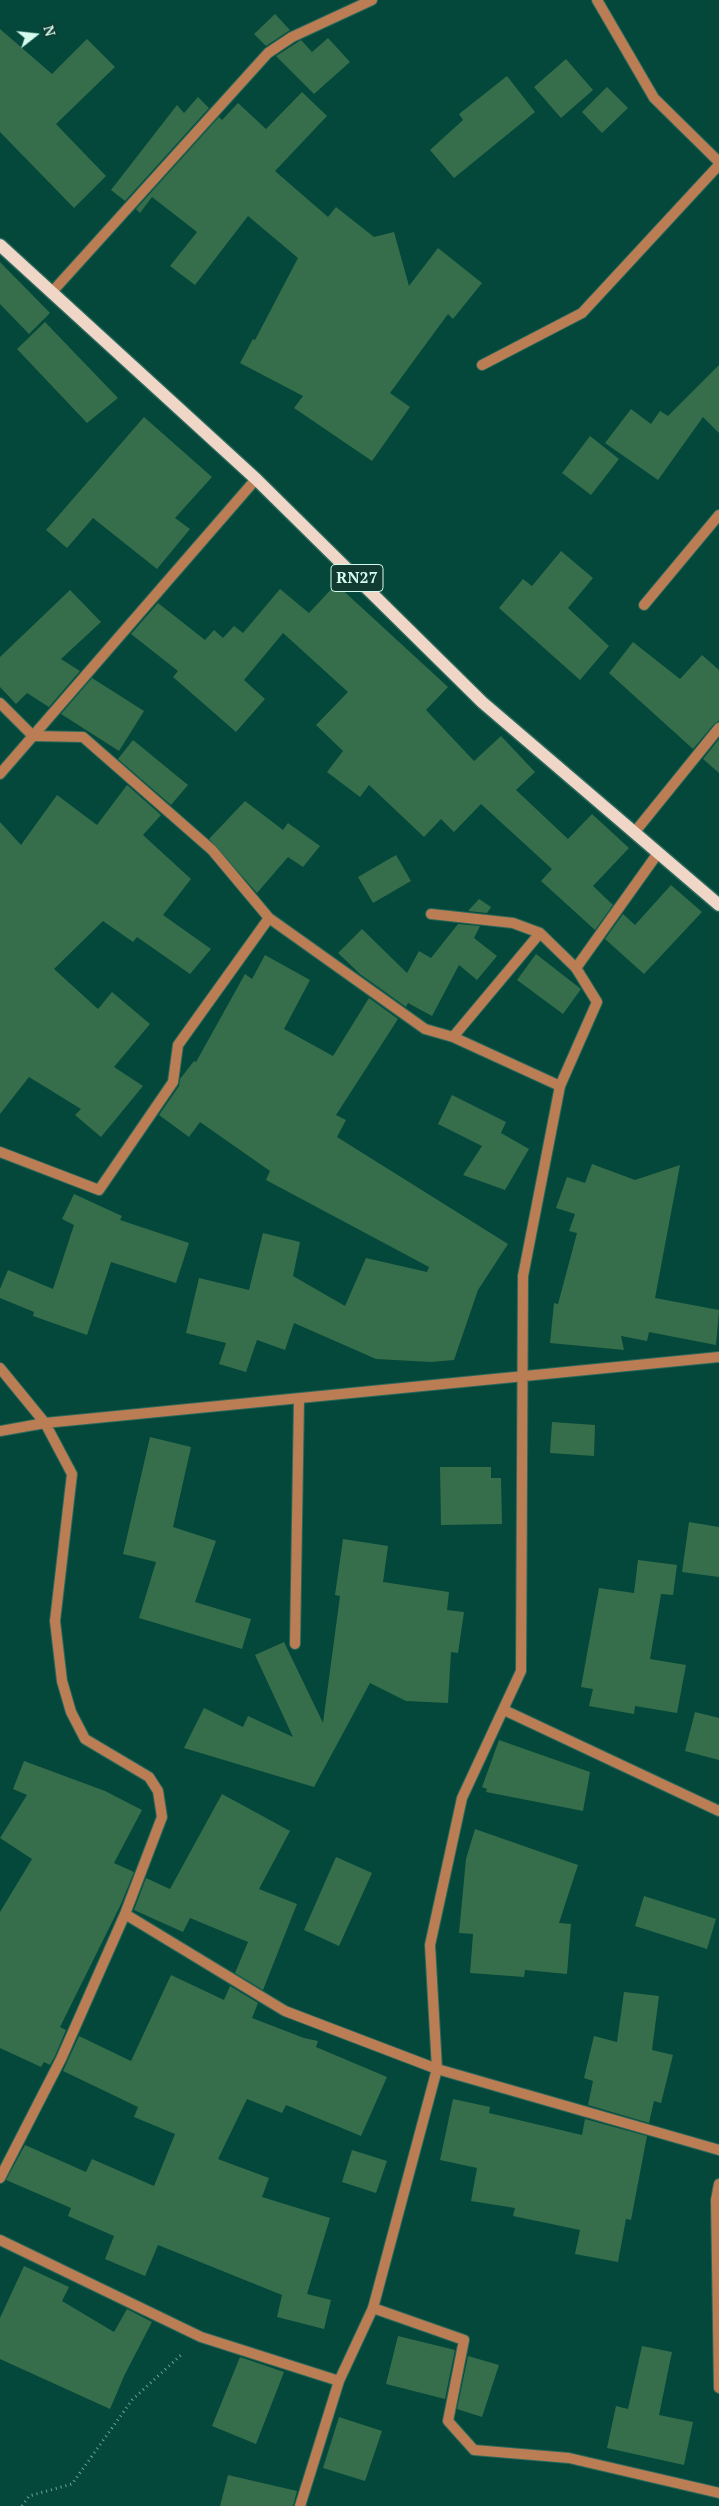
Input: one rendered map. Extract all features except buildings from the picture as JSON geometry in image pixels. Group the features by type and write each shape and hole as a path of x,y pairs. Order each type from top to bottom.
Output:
{"main road":[{"name":"RN27","path":"0,245 256,479 482,702 719,905"}],"street":[{"path":"52,292 268,53 292,37 372,0"},
{"path":"482,365 582,313 719,163 654,98 597,0"},
{"path":"0,774 256,479"},
{"path":"644,605 719,515"},
{"path":"0,703 33,736 83,737 212,850 269,918 425,1029 453,1037 560,1086"},
{"path":"634,833 719,728"},
{"path":"576,968 658,853"},
{"path":"300,2506 338,2382 374,2308 437,2069 430,1945 462,1798 521,1671 523,1276 560,1086 597,1002 576,968 540,933 513,923 431,914"},
{"path":"0,1152 100,1190 173,1082 178,1045 269,918"},
{"path":"453,1037 540,933"},
{"path":"0,1431 45,1423 719,1357"},
{"path":"0,1368 45,1423 72,1474 55,1621 62,1681 69,1704 85,1739 149,1776 158,1791 162,1817 125,1914 60,2059 0,2178"},
{"path":"295,1644 299,1399"},
{"path":"504,1710 719,1811"},
{"path":"125,1914 285,2012 437,2069 719,2150"},
{"path":"719,2184 719,2388"},
{"path":"0,2240 201,2337 338,2382"},
{"path":"374,2308 464,2340 448,2421 474,2450 569,2458 719,2493"}],"path":[{"path":"22,2506 29,2496 72,2484 132,2400 201,2337"}]}
